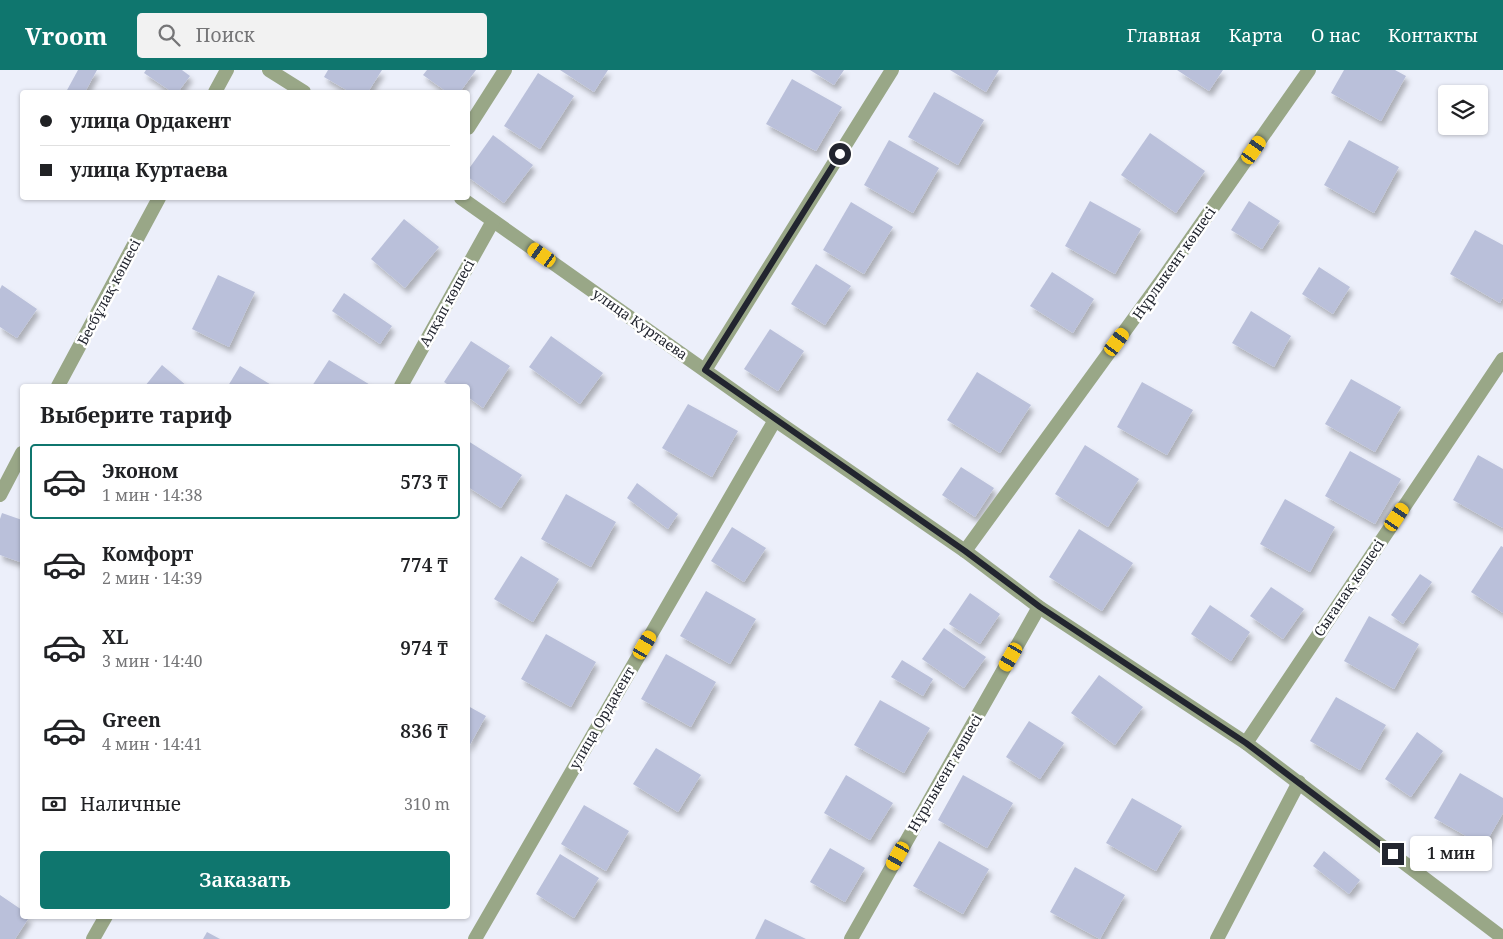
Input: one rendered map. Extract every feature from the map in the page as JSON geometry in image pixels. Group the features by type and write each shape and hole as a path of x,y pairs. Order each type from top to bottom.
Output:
{"street":[{"path":"216,90 227,70"},
{"path":"269,70 301,90"},
{"path":"470,125 505,70"},
{"path":"705,370 892,70"},
{"name":"Нұрлыкент көшесі","path":"965,551 1164,277 1309,70"},
{"name":"Бесбұлақ көшесі","path":"59,384 158,200"},
{"name":"улица Куртаева","path":"464,200 775,420 965,551 1040,607 1246,743 1503,938"},
{"name":"Алқап көшесі","path":"402,384 493,221"},
{"name":"Сығанақ көшесі","path":"1246,743 1503,359"},
{"name":"улица Ордакент","path":"475,939 775,420"},
{"path":"0,495 20,457"},
{"name":"Нұрлыкент көшесі","path":"851,939 1040,607"},
{"path":"1217,939 1299,782"},
{"path":"94,939 104,919"}],"building":[{"path":"78,70 97,70 86,90 67,90"},
{"path":"146,70 182,70 190,76 180,90 169,90 144,73"},
{"path":"328,70 382,70 369,90 347,90 324,77"},
{"path":"427,70 476,70 461,90 444,90 423,75"},
{"path":"560,70 608,70 594,92"},
{"path":"810,70 844,70 834,85"},
{"path":"950,70 999,70 986,92"},
{"path":"1177,70 1223,70 1209,91"},
{"path":"1344,70 1395,70 1406,76 1381,121 1331,93"},
{"path":"538,73 574,96 540,149 504,126"},
{"path":"792,79 842,107 816,151 766,124"},
{"path":"934,92 984,120 958,165 908,137"},
{"path":"1150,133 1205,171 1176,213 1121,175"},
{"path":"493,135 533,165 504,203 470,178 470,167"},
{"path":"889,140 939,168 913,213 864,185"},
{"path":"1349,140 1399,167 1374,213 1324,185"},
{"path":"1090,201 1141,229 1115,274 1065,246"},
{"path":"1249,201 1280,221 1262,249 1231,230"},
{"path":"851,202 893,227 864,274 823,250"},
{"path":"404,219 439,247 405,288 371,259"},
{"path":"1475,230 1503,245 1503,297 1500,303 1450,274"},
{"path":"816,264 851,286 825,325 791,304"},
{"path":"1319,267 1350,287 1333,314 1302,294"},
{"path":"1052,272 1094,299 1073,333 1030,306"},
{"path":"218,275 255,292 229,347 192,329"},
{"path":"2,285 37,309 17,338 0,327 0,289"},
{"path":"344,293 392,326 380,344 332,311"},
{"path":"1251,311 1291,336 1274,367 1232,343"},
{"path":"770,329 804,351 778,391 744,369"},
{"path":"551,336 603,373 580,404 529,367"},
{"path":"471,341 510,366 483,408 470,398 470,384 447,384 444,382"},
{"path":"329,360 369,384 313,384"},
{"path":"162,365 185,384 147,384"},
{"path":"240,366 270,384 229,384"},
{"path":"977,372 1031,405 1000,453 947,420"},
{"path":"1351,379 1401,407 1375,452 1325,424"},
{"path":"1142,382 1193,410 1167,455 1117,427"},
{"path":"688,404 738,431 712,477 662,448"},
{"path":"470,442 522,475 501,508 470,488"},
{"path":"1085,445 1139,479 1108,527 1055,494"},
{"path":"1350,451 1401,479 1375,524 1325,496"},
{"path":"1478,455 1503,469 1503,528 1453,500"},
{"path":"961,467 994,488 975,517 942,495"},
{"path":"637,483 678,514 668,529 627,498"},
{"path":"566,494 616,522 591,567 541,539"},
{"path":"1285,499 1335,527 1310,572 1260,544"},
{"path":"2,513 20,519 20,562 0,555 0,519"},
{"path":"732,527 766,548 744,582 711,561"},
{"path":"1079,529 1133,563 1102,611 1049,577"},
{"path":"1501,546 1503,547 1503,613 1471,592"},
{"path":"521,556 559,579 533,622 494,599"},
{"path":"1420,574 1432,582 1403,624 1391,615"},
{"path":"1271,587 1304,609 1283,639 1250,616"},
{"path":"706,591 756,619 730,664 680,636"},
{"path":"970,593 1000,614 980,644 949,624"},
{"path":"1210,605 1250,632 1231,661 1191,634"},
{"path":"1369,616 1419,644 1394,689 1344,661"},
{"path":"944,628 986,657 964,688 922,659"},
{"path":"546,634 596,662 571,707 521,679"},
{"path":"666,654 716,682 691,727 641,699"},
{"path":"902,660 933,679 923,696 891,677"},
{"path":"1099,675 1143,707 1115,745 1071,713"},
{"path":"1336,697 1386,725 1360,770 1310,741"},
{"path":"880,700 930,728 904,773 854,745"},
{"path":"470,707 486,716 470,744"},
{"path":"1029,721 1064,743 1040,779 1006,757"},
{"path":"1417,732 1443,751 1411,797 1385,779"},
{"path":"656,748 701,775 678,812 633,784"},
{"path":"1460,773 1503,798 1503,813 1484,846 1434,818"},
{"path":"846,775 893,803 870,840 824,813"},
{"path":"963,775 1013,803 987,848 938,820"},
{"path":"1132,798 1182,826 1156,871 1106,843"},
{"path":"584,805 629,831 606,871 561,844"},
{"path":"939,841 989,869 963,914 913,886"},
{"path":"830,848 865,868 845,902 810,882"},
{"path":"1324,851 1360,880 1349,894 1313,866"},
{"path":"560,854 599,878 574,918 536,894"},
{"path":"1075,867 1125,895 1100,939 1050,912"},
{"path":"0,895 20,909 20,919 28,919 15,939 0,939"},
{"path":"765,919 806,939 755,939"},
{"path":"207,932 220,939 203,939"}],"route":[{"path":"840,154 705,370 965,551 1040,607 1246,743 1393,854"}]}
